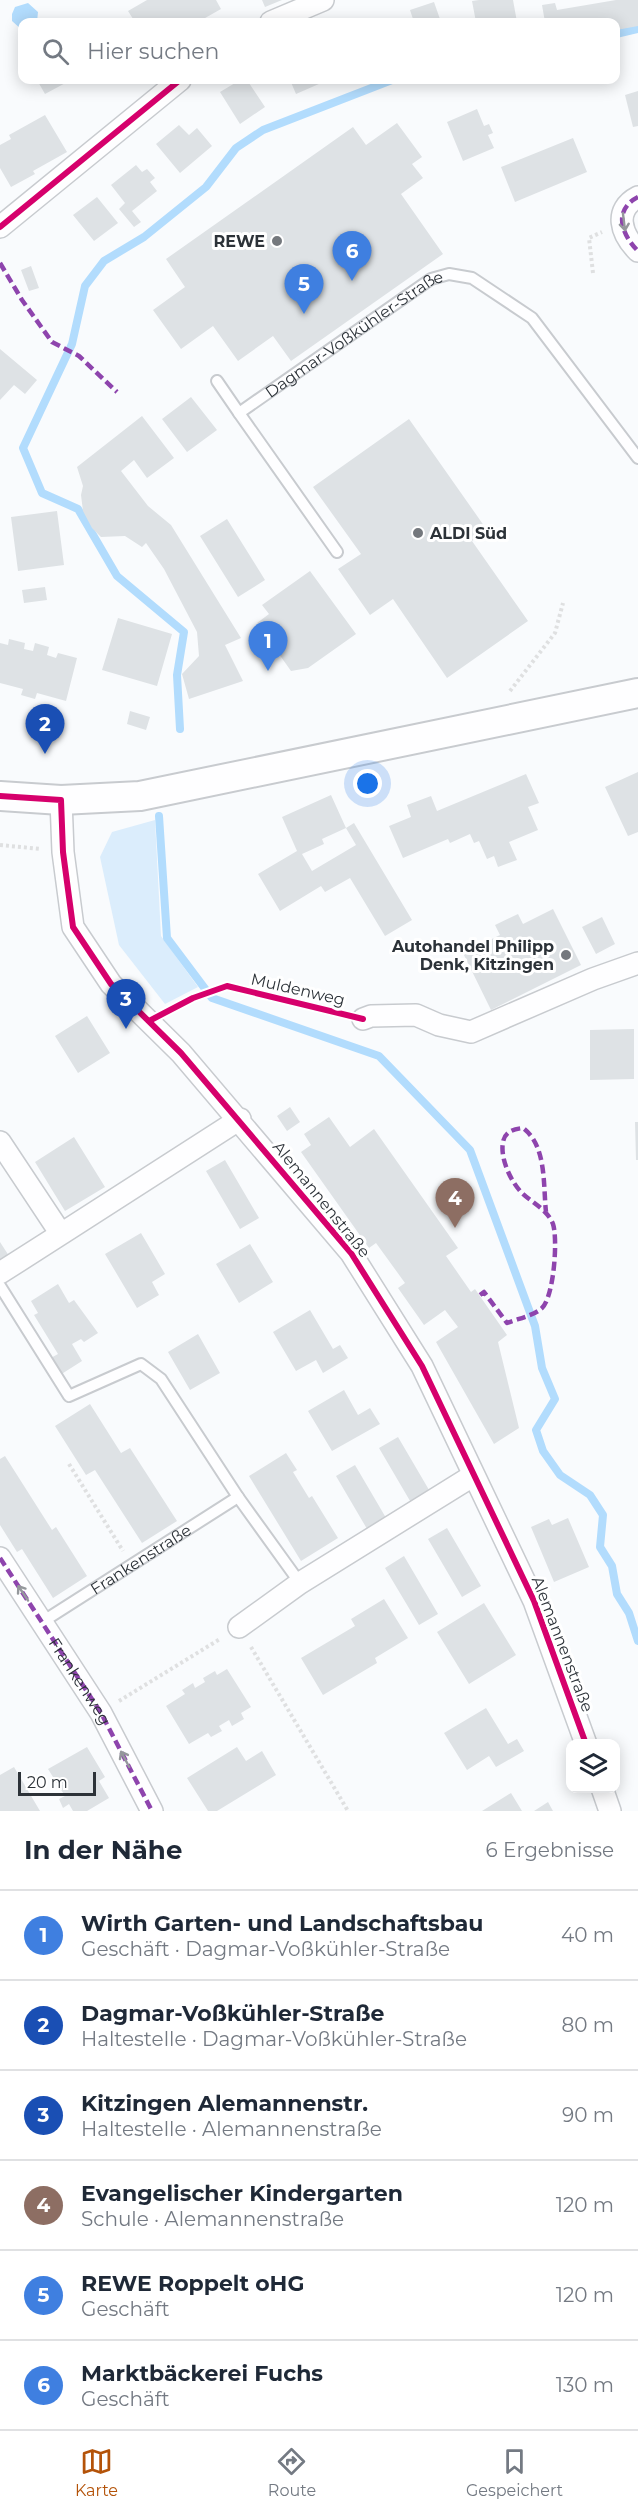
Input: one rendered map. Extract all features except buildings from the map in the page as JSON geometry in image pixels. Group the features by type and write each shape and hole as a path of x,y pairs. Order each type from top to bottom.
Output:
{"street":[{"path":"280,18 323,0"},
{"path":"0,227 175,84"},
{"path":"638,197 627,205 622,214 623,229 638,251"},
{"path":"0,796 62,800 140,796 484,723 638,693"},
{"name":"Alemannenstraße","path":"62,800 63,852 73,927 111,984 181,1053 240,1119 351,1253 422,1366 474,1474 534,1600 585,1739"},
{"name":"Muldenweg","path":"363,1018 416,1015 439,1025 471,1032 593,979 638,963"},
{"path":"0,1273 240,1119"},
{"path":"0,1142 61,1234"},
{"path":"239,1627 300,1583 474,1474"},
{"name":"Frankenweg","path":"0,1558 101,1713 152,1811"},
{"path":"604,1793 610,1811"}],"lane":[{"name":"Dagmar-Voßkühler-Straße","path":"239,413 431,279 449,274 472,278 532,318 638,458"},
{"path":"217,381 337,552"},
{"path":"0,1286 69,1396 141,1364 162,1379 238,1497 300,1583"},
{"name":"Frankenstraße","path":"42,1622 238,1497"}],"path":[{"path":"593,273 589,238 623,221"},
{"path":"484,723 555,633 563,603"},
{"path":"0,845 63,852"},
{"path":"69,1464 131,1564"},
{"path":"101,1713 239,1627 348,1811"}],"shaded area":[{"path":"155,820 161,936 198,987 165,1004 119,945 100,857 112,832"}],"water":[{"path":"28,3 38,12 37,18 18,18 18,26 12,21 15,7"}],"waterway":[{"path":"620,33 638,29"},
{"path":"180,729 177,675 184,632 117,576 78,509 42,493 23,448 72,344 85,286 104,261 144,237 206,187 236,148 263,130 382,84"},
{"path":"159,816 167,938 212,998 379,1056 470,1150 535,1326 542,1368 555,1399 536,1430 543,1451 560,1475 590,1495 603,1515 600,1547 612,1566 617,1594 629,1613 638,1641"}],"marked path":[{"path":"638,197 625,209 622,222 627,237 638,251"},
{"path":"0,263 22,300 52,342 79,356 117,392"},
{"path":"480,1295 484,1292 507,1323 541,1309 552,1282 555,1255 553,1224 543,1210 517,1187 504,1162 503,1142 506,1135 513,1130 523,1128 536,1145 542,1167 546,1212"},
{"path":"0,1558 101,1713 152,1811"}],"cycle path":[{"path":"0,227 175,84"},
{"path":"0,796 61,800 63,852 73,927 111,984 181,1053 351,1253 422,1366 534,1601 584,1739"},
{"path":"149,1021 193,998 227,986 363,1019"}],"place":[{"name":"REWE","path":"277,241"},
{"name":"Marktbäckerei Fuchs","path":"352,281"},
{"name":"REWE Roppelt oHG","path":"304,314"},
{"name":"ALDI Süd","path":"418,533"},
{"name":"Wirth Garten- und Landschaftsbau","path":"268,671"},
{"name":"Dagmar-Voßkühler-Straße","path":"45,754"},
{"name":"Autohandel Philipp Denk, Kitzingen","path":"566,955"},
{"name":"Kitzingen Alemannenstr.","path":"126,1029"},
{"name":"Evangelischer Kindergarten","path":"455,1228"}]}
